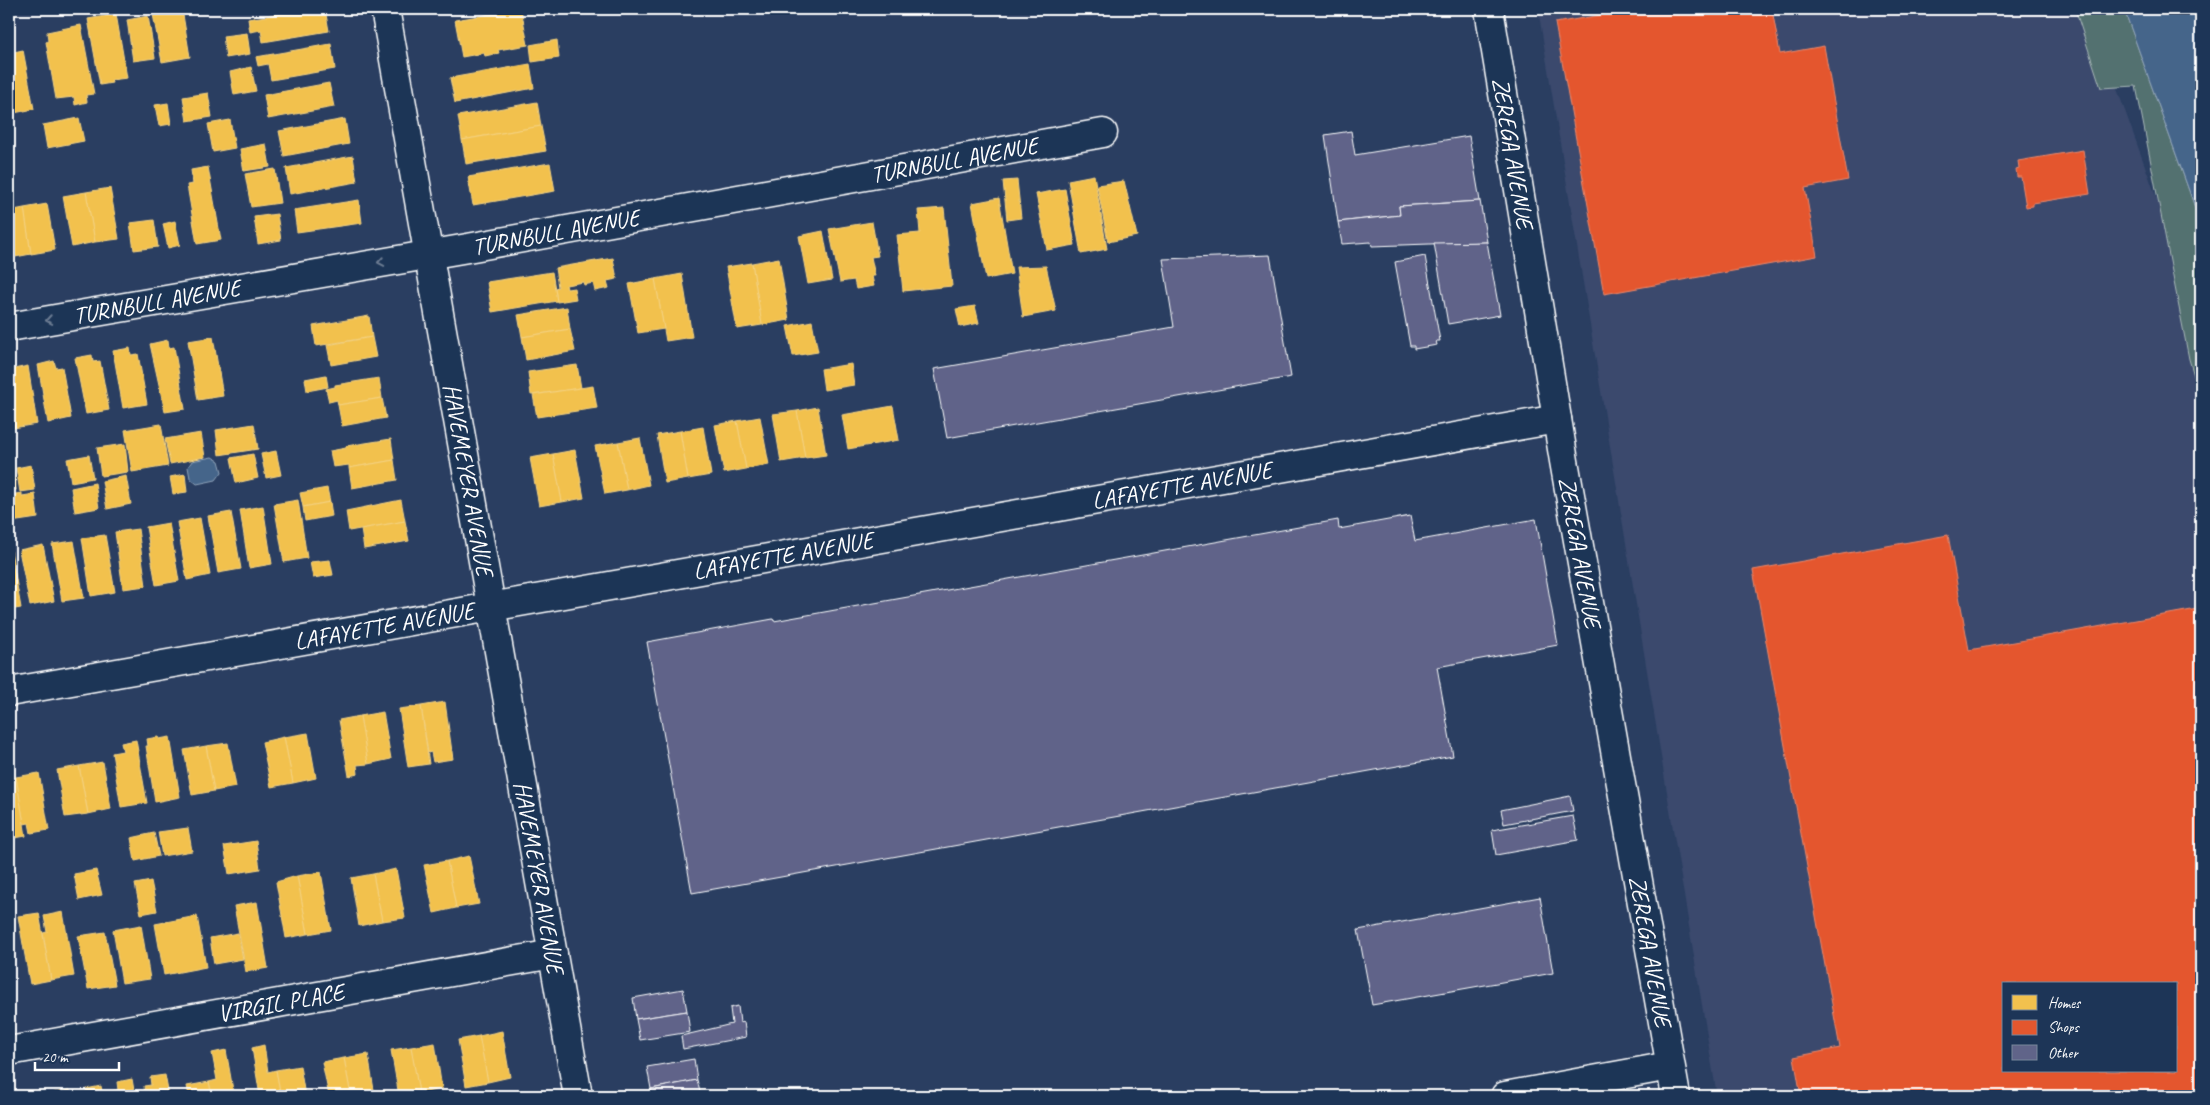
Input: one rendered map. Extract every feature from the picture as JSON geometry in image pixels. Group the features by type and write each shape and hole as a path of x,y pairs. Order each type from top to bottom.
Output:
{"street":[{"name":"HAVEMEYER AVENUE","path":"385,9 578,1096"},
{"name":"ZEREGA AVENUE","path":"1489,9 1557,419 1676,1096"},
{"name":"TURNBULL AVENUE","path":"9,327 1103,133"},
{"name":"LAFAYETTE AVENUE","path":"9,692 1557,419"},
{"name":"VIRGIL PLACE","path":"9,1051 553,954"},
{"path":"1506,1096 1670,1066"}],"shaded area":[{"path":"1538,9 2088,9 2201,320 2201,1096 1717,1096"},
{"path":"2124,9 2201,9 2201,224"},
{"path":"212,457 219,461 222,472 216,480 197,484 190,478 188,467 192,461"}],"green space":[{"path":"2075,9 2124,9 2201,224 2201,399 2189,359 2136,86 2101,88"}],"building: Homes":[{"path":"152,9 182,9 190,57 162,62"},
{"path":"307,9 325,9 329,31 263,42 261,30 250,32 248,19"},
{"path":"521,9 528,45 498,50 499,53 485,56 484,53 462,57 455,20"},
{"path":"116,14 127,78 111,80 112,83 100,85 88,19"},
{"path":"148,16 155,58 133,61 127,20"},
{"path":"81,25 94,94 86,95 87,102 75,105 74,97 56,99 46,42 48,41 47,32"},
{"path":"247,33 250,54 226,58 223,36"},
{"path":"557,40 559,58 532,62 530,45"},
{"path":"331,44 335,69 271,80 268,64 258,66 256,57"},
{"path":"23,50 34,109 9,114 9,53"},
{"path":"530,64 534,88 455,103 450,78"},
{"path":"251,67 256,91 234,95 230,72"},
{"path":"329,83 334,107 268,119 264,95"},
{"path":"208,93 212,117 187,121 183,97"},
{"path":"537,102 541,126 462,140 458,116"},
{"path":"168,103 171,124 159,126 155,105"},
{"path":"79,118 84,141 47,148 43,125"},
{"path":"345,119 349,144 284,156 279,131"},
{"path":"230,120 235,148 213,152 208,124"},
{"path":"541,126 546,151 466,164 462,140"},
{"path":"266,144 270,167 244,171 240,149"},
{"path":"353,156 357,182 290,194 286,168"},
{"path":"550,163 555,191 473,205 468,177"},
{"path":"208,167 221,240 197,244 187,185 193,184 191,170"},
{"path":"275,169 280,203 251,207 245,174"},
{"path":"1094,175 1107,249 1081,254 1068,180"},
{"path":"1017,180 1021,218 1007,220 1003,181"},
{"path":"1124,181 1137,236 1108,242 1097,185"},
{"path":"110,188 119,239 95,242 86,192"},
{"path":"1065,189 1075,245 1047,250 1036,194"},
{"path":"86,192 95,242 72,247 63,196"},
{"path":"999,198 1012,274 986,279 972,203"},
{"path":"359,200 362,223 297,232 294,210"},
{"path":"47,204 55,250 31,254 24,208"},
{"path":"24,208 31,254 10,258 9,211"},
{"path":"944,208 952,286 903,291 897,235 920,233 918,210"},
{"path":"277,214 281,240 258,244 254,217"},
{"path":"154,220 158,247 134,250 130,223"},
{"path":"175,221 180,245 168,248 163,224"},
{"path":"872,222 878,256 871,257 875,276 872,276 874,286 856,289 854,280 840,282 829,229"},
{"path":"823,231 832,280 808,284 799,236"},
{"path":"613,258 617,279 607,281 609,288 595,291 593,283 584,285 583,282 566,285 567,289 574,288 576,299 557,302 555,288 558,287 555,268"},
{"path":"779,258 789,320 762,325 752,263"},
{"path":"752,263 762,325 737,329 726,267"},
{"path":"1046,266 1056,311 1023,317 1016,267"},
{"path":"552,272 557,301 492,312 487,282"},
{"path":"682,274 692,337 666,341 655,279"},
{"path":"655,279 664,329 638,333 629,284"},
{"path":"975,306 979,323 960,327 956,309"},
{"path":"567,307 570,329 522,337 518,315"},
{"path":"369,316 372,337 316,346 313,326"},
{"path":"812,321 818,352 793,356 787,326"},
{"path":"570,329 575,351 526,360 522,337"},
{"path":"213,337 223,396 198,400 188,341"},
{"path":"372,337 376,357 331,365 327,345"},
{"path":"168,340 169,348 174,347 185,409 165,412 150,344"},
{"path":"130,348 131,355 138,354 147,404 123,408 113,351"},
{"path":"92,355 93,362 100,361 109,410 86,414 75,358"},
{"path":"54,361 56,368 62,367 71,418 48,423 38,365"},
{"path":"851,364 854,385 824,390 821,369"},
{"path":"577,365 581,388 531,395 528,372"},
{"path":"28,366 37,424 13,428 9,405 9,370"},
{"path":"326,375 328,387 307,391 305,379"},
{"path":"379,378 382,398 338,405 337,400 329,402 326,389 335,387 335,385"},
{"path":"593,386 597,408 537,417 533,395"},
{"path":"382,398 386,418 342,426 338,405"},
{"path":"893,406 899,440 848,449 842,415"},
{"path":"818,407 826,455 805,458 797,411"},
{"path":"797,411 805,458 781,462 773,414"},
{"path":"760,417 769,465 746,469 737,421"},
{"path":"737,421 746,469 724,473 715,425"},
{"path":"161,424 168,466 132,472 125,430"},
{"path":"254,424 258,449 219,455 216,430"},
{"path":"703,427 711,475 688,479 680,431"},
{"path":"680,431 688,479 665,483 657,435"},
{"path":"201,433 205,457 170,464 165,439"},
{"path":"640,438 649,485 627,490 618,442"},
{"path":"391,439 394,460 349,468 349,465 333,467 330,451 346,448 346,446"},
{"path":"618,442 627,490 605,494 595,446"},
{"path":"125,444 128,472 101,476 97,448"},
{"path":"575,450 584,498 562,502 553,454"},
{"path":"276,451 281,475 266,478 261,454"},
{"path":"253,454 258,478 236,483 231,458"},
{"path":"553,454 562,502 539,506 530,458"},
{"path":"89,455 93,478 71,482 67,459"},
{"path":"394,460 397,480 352,488 349,468"},
{"path":"31,465 35,490 20,492 16,468"},
{"path":"12,468 16,490 9,491 9,469"},
{"path":"185,474 187,492 173,494 170,477"},
{"path":"126,476 131,504 107,509 102,481"},
{"path":"95,483 99,508 75,512 71,488"},
{"path":"327,488 330,502 303,507 300,493"},
{"path":"22,493 22,496 35,494 38,518 11,522 9,495"},
{"path":"298,500 307,558 284,562 274,504"},
{"path":"401,500 405,521 349,531 346,511"},
{"path":"330,502 332,516 305,521 303,507"},
{"path":"263,506 272,564 249,568 240,510"},
{"path":"231,512 241,569 218,573 208,516"},
{"path":"200,518 210,575 187,580 177,522"},
{"path":"405,521 409,541 364,549 361,529"},
{"path":"169,523 179,581 156,585 146,527"},
{"path":"138,529 146,586 123,589 115,532"},
{"path":"105,535 115,592 91,596 82,538"},
{"path":"74,541 84,598 62,601 52,544"},
{"path":"43,545 54,601 30,606 19,550"},
{"path":"9,551 11,551 21,608 9,610"},
{"path":"330,560 333,575 313,578 310,562"},
{"path":"445,702 453,759 433,762 431,752 428,753 421,706"},
{"path":"421,706 429,764 408,767 399,709"},
{"path":"383,712 391,759 368,764 360,716"},
{"path":"360,716 368,764 357,765 358,774 349,776 339,720"},
{"path":"308,733 316,778 293,783 284,737"},
{"path":"158,737 159,739 170,737 180,797 155,802 146,746 148,746 147,739"},
{"path":"284,737 293,783 271,787 262,742"},
{"path":"136,740 147,803 121,807 112,753 123,751 121,743"},
{"path":"228,743 236,787 214,791 206,746"},
{"path":"206,746 214,791 192,795 184,750"},
{"path":"103,762 111,809 88,814 79,766"},
{"path":"79,766 88,814 65,817 57,770"},
{"path":"39,773 49,830 31,833 29,823 24,824 16,777"},
{"path":"16,777 26,836 9,839 9,778"},
{"path":"188,828 192,851 162,856 158,832"},
{"path":"154,833 159,856 135,861 131,838"},
{"path":"256,841 260,869 229,874 224,846"},
{"path":"469,856 479,904 456,908 447,861"},
{"path":"447,861 456,908 434,913 424,865"},
{"path":"396,869 405,918 382,921 373,874"},
{"path":"96,870 102,895 79,900 74,874"},
{"path":"321,872 331,930 308,934 297,876"},
{"path":"373,874 382,921 359,926 351,878"},
{"path":"297,876 308,934 286,938 276,882"},
{"path":"151,881 157,911 141,914 135,884"},
{"path":"257,902 268,968 246,972 234,906"},
{"path":"63,912 74,976 51,980 43,933 47,932 44,916"},
{"path":"39,913 51,980 30,984 18,916"},
{"path":"197,916 206,967 164,975 155,924"},
{"path":"141,925 150,979 122,983 113,930"},
{"path":"105,932 115,985 88,989 78,936"},
{"path":"238,933 243,959 214,964 210,938"},
{"path":"502,1031 510,1077 488,1082 479,1036"},
{"path":"479,1036 488,1082 466,1086 458,1040"},
{"path":"435,1043 442,1089 419,1093 411,1047"},
{"path":"264,1045 268,1072 276,1070 281,1096 260,1096 252,1048"},
{"path":"411,1047 419,1093 399,1096 391,1050"},
{"path":"226,1050 234,1096 212,1096 209,1082 217,1080 212,1053"},
{"path":"368,1054 375,1096 351,1096 344,1058"},
{"path":"344,1058 351,1096 329,1096 322,1062"},
{"path":"300,1066 305,1096 281,1096 276,1070"},
{"path":"165,1075 169,1096 145,1096 144,1086 151,1085 150,1077"},
{"path":"132,1079 135,1096 114,1096 113,1091 118,1090 117,1082"},
{"path":"209,1082 212,1096 189,1096 187,1086"},
{"path":"101,1086 103,1096 87,1096 86,1089"},
{"path":"70,1090 71,1096 54,1096 54,1093"}],"building: Shops":[{"path":"1635,9 1772,9 1780,54 1824,46 1848,180 1805,188 1817,256 1604,294 1555,23"},
{"path":"2083,150 2090,194 2033,203 2033,206 2026,207 2021,177 2017,177 2018,161"},
{"path":"1948,535 1969,650 2197,609 2201,634 2201,1096 1801,1096 1794,1057 1840,1048 1753,570"}],"building: Other":[{"path":"1351,131 1355,155 1469,136 1480,201 1399,206 1400,215 1338,222 1325,135"},
{"path":"1480,201 1487,242 1372,246 1371,242 1342,244 1338,222 1400,215 1399,206"},
{"path":"1487,242 1500,315 1448,324 1434,243"},
{"path":"1270,255 1291,377 947,438 934,369 1174,327 1163,259"},
{"path":"1425,256 1440,341 1436,341 1437,345 1414,349 1414,346 1410,346 1395,262"},
{"path":"1410,516 1415,541 1536,519 1558,645 1437,667 1453,756 692,893 647,642 1338,520 1339,529"},
{"path":"1570,796 1573,811 1504,824 1501,810"},
{"path":"1573,816 1578,840 1496,855 1492,830"},
{"path":"1540,897 1553,973 1372,1005 1358,930"},
{"path":"683,989 687,1011 636,1019 633,998"},
{"path":"738,1006 740,1023 744,1022 746,1037 683,1049 681,1036 732,1024 730,1008"},
{"path":"687,1011 690,1032 640,1040 636,1019"},
{"path":"694,1059 697,1080 651,1089 647,1067"},
{"path":"697,1080 701,1096 652,1096 651,1089"}]}
